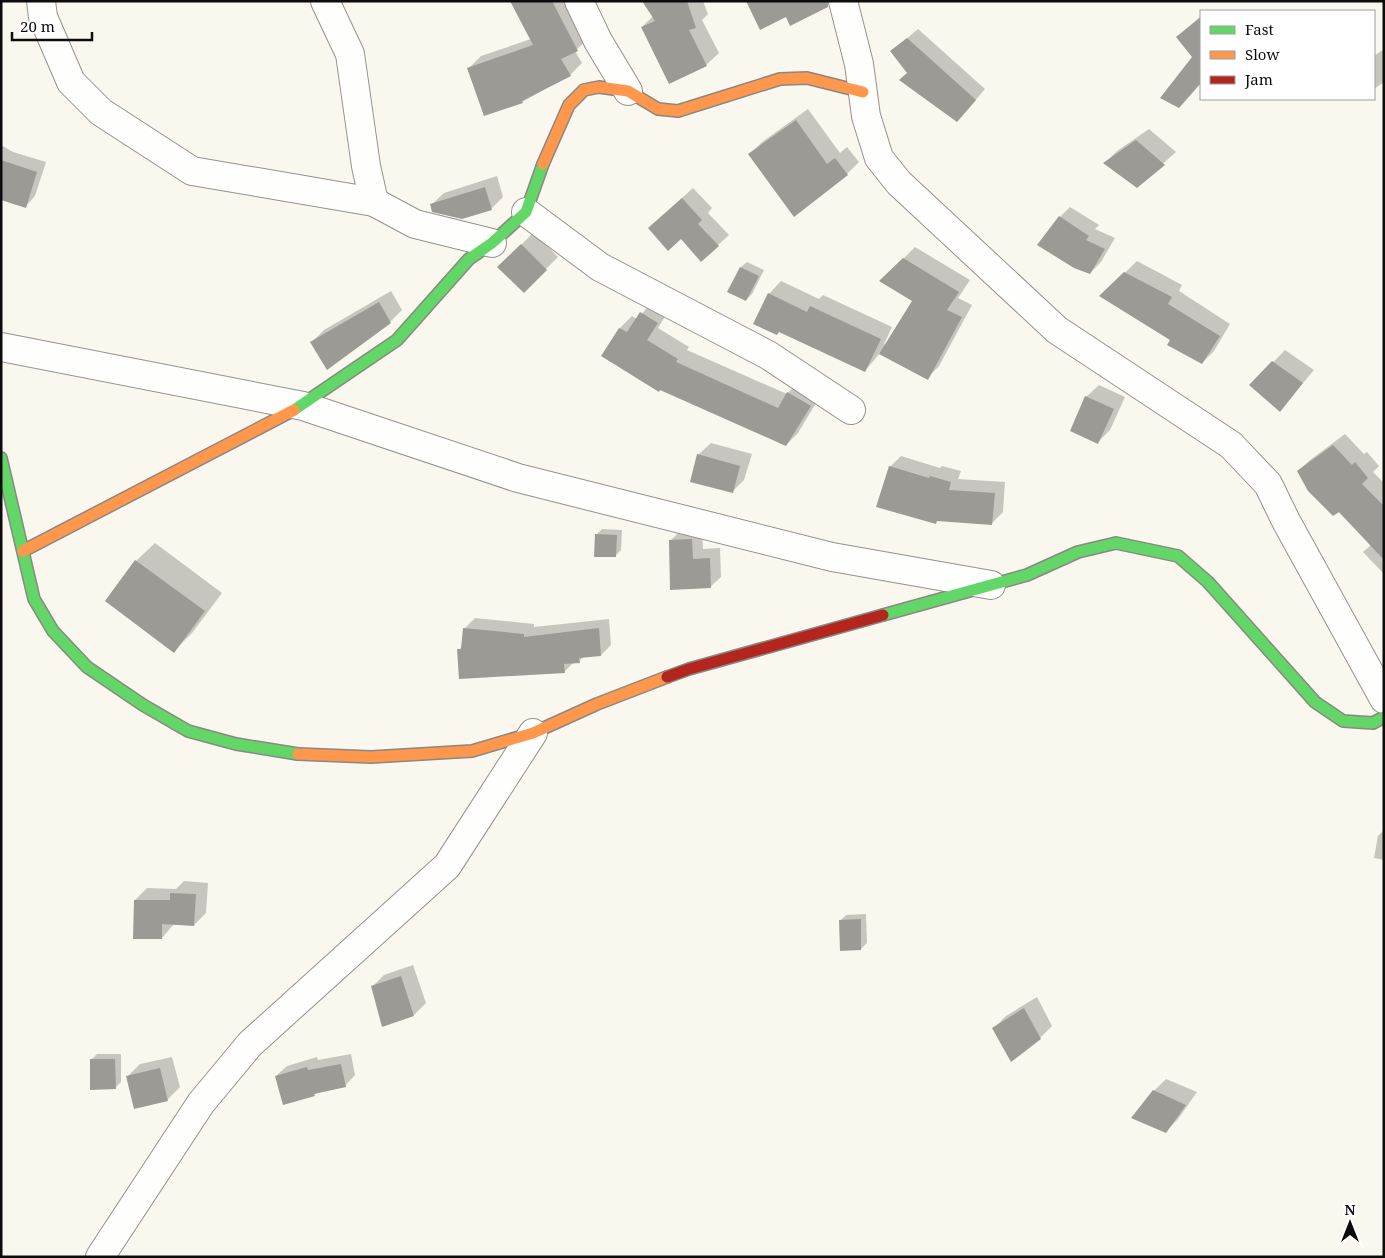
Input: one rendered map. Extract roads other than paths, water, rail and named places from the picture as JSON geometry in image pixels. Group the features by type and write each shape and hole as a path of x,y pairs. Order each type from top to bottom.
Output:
{"street":[{"path":"41,1 43,17 71,82 101,112 192,171 374,202 415,224 492,243"},
{"path":"325,1 350,54 366,166 374,202"},
{"path":"579,1 598,40 628,91"},
{"path":"843,1 859,64 866,116 879,158 898,183 1057,330 1231,445 1268,484 1286,521 1384,700"},
{"path":"23,551 304,406 397,340 469,259 492,243 526,212 536,179 570,105 584,90 600,87 628,91 658,109 678,111 780,79 807,78 863,92"},
{"path":"526,212 600,267 768,355 851,410"},
{"path":"1,346 304,406 518,478 832,557 991,585"},
{"path":"1,458 34,600 53,632 87,668 143,705 188,730 236,744 305,755 371,757 472,751 533,733 597,704 689,669 1027,575 1078,552 1116,544 1178,556 1208,582 1315,702 1343,721 1373,723 1384,717"},
{"path":"100,1257 201,1103 250,1044 448,866 533,733"}]}
